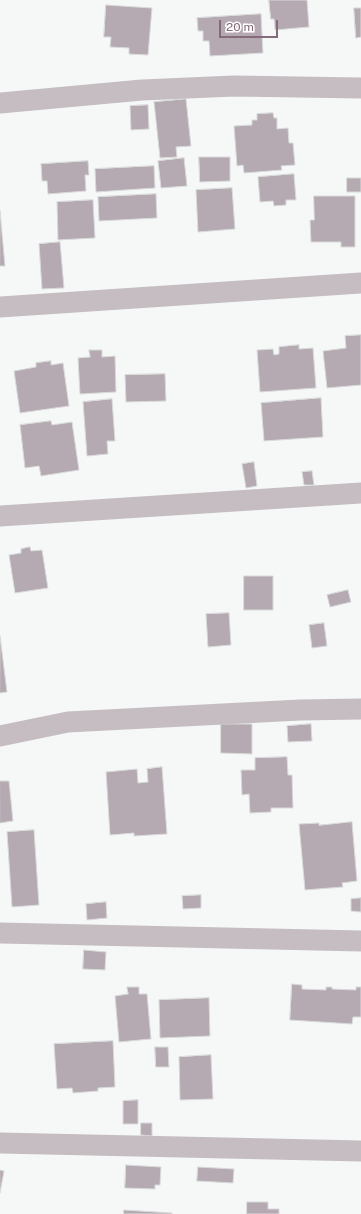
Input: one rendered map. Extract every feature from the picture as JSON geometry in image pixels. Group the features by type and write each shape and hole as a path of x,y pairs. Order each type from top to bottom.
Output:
{"street":[{"path":"0,103 142,90 234,86 361,88"},
{"path":"0,307 361,283"},
{"path":"0,516 361,494"},
{"path":"0,736 68,722 300,710 361,709"},
{"path":"0,933 361,942"},
{"path":"0,1143 361,1151"}],"building":[{"path":"269,0 307,0 309,27 275,30 274,19 271,19"},
{"path":"106,5 152,8 148,55 129,54 129,48 110,47 111,37 104,37"},
{"path":"354,8 361,8 361,37 356,38"},
{"path":"261,14 263,53 210,56 209,41 203,41 203,31 198,31 197,18"},
{"path":"186,99 191,146 176,147 177,157 160,158 154,102"},
{"path":"148,105 149,129 131,130 130,106"},
{"path":"273,113 274,118 277,118 277,129 288,128 289,143 293,143 295,165 281,166 282,170 244,173 243,165 237,166 234,126 252,125 252,120 257,120 257,114"},
{"path":"199,157 230,157 230,181 200,182"},
{"path":"184,158 187,186 161,188 158,161"},
{"path":"88,161 89,175 85,175 86,191 48,194 47,181 42,181 41,164"},
{"path":"154,166 155,188 96,192 95,169"},
{"path":"294,174 296,200 286,200 286,205 274,206 273,201 260,202 258,177"},
{"path":"347,178 361,178 361,192 347,192"},
{"path":"232,188 235,229 198,232 196,190"},
{"path":"156,194 157,218 99,221 98,197"},
{"path":"314,196 355,196 355,247 341,247 341,242 311,242 310,220 314,220"},
{"path":"93,200 95,238 58,240 57,202"},
{"path":"0,211 5,266 0,266"},
{"path":"60,242 64,288 42,289 39,244"},
{"path":"361,335 361,385 327,388 323,351 346,348 345,336"},
{"path":"299,345 299,349 313,348 316,388 260,392 257,350 273,349 274,355 279,354 279,347"},
{"path":"89,350 102,350 102,357 115,356 116,392 80,394 78,358 90,357"},
{"path":"51,361 51,365 63,363 69,406 20,413 14,371 36,367 36,363"},
{"path":"165,374 166,401 126,402 125,375"},
{"path":"321,398 323,437 264,441 261,403"},
{"path":"112,399 115,441 107,441 108,454 87,456 83,402"},
{"path":"51,421 52,425 72,422 79,470 41,476 39,466 25,468 20,425"},
{"path":"254,462 257,486 246,488 242,464"},
{"path":"312,471 314,485 304,485 302,472"},
{"path":"30,547 31,551 42,550 48,588 15,593 9,555 21,553 21,549"},
{"path":"244,576 273,576 273,610 244,610"},
{"path":"348,590 351,602 330,607 327,595"},
{"path":"229,613 231,645 208,647 206,614"},
{"path":"324,623 327,646 312,648 309,625"},
{"path":"0,636 7,692 0,693"},
{"path":"221,724 252,724 252,754 221,753"},
{"path":"311,724 312,741 288,742 287,726"},
{"path":"287,757 288,775 292,775 293,808 271,808 271,812 250,813 249,794 242,795 241,770 255,770 255,758"},
{"path":"162,767 167,834 134,836 134,833 110,835 106,772 137,769 138,783 148,782 147,769"},
{"path":"0,781 9,781 13,821 0,823"},
{"path":"352,822 357,881 342,883 343,887 305,890 299,824 319,823 319,825"},
{"path":"34,830 39,905 12,907 7,832"},
{"path":"201,895 201,908 183,909 182,896"},
{"path":"361,898 361,912 351,911 351,899"},
{"path":"106,902 107,918 87,920 86,904"},
{"path":"84,950 106,952 105,970 83,969"},
{"path":"292,984 302,985 302,989 326,990 326,987 332,987 332,989 356,990 356,987 361,987 361,1017 353,1017 352,1024 290,1020"},
{"path":"127,987 139,987 139,994 147,994 151,1039 119,1042 115,996 128,994"},
{"path":"209,998 210,1036 160,1038 159,1000"},
{"path":"113,1041 115,1087 98,1088 98,1091 73,1093 72,1088 57,1089 54,1044"},
{"path":"155,1047 168,1047 169,1067 156,1067"},
{"path":"211,1055 213,1099 180,1100 179,1057"},
{"path":"138,1100 138,1124 123,1124 123,1101"},
{"path":"141,1123 152,1123 152,1136 141,1135"},
{"path":"126,1165 161,1167 160,1185 155,1185 155,1189 125,1188"},
{"path":"198,1167 234,1169 233,1183 197,1181"},
{"path":"0,1170 4,1171 0,1193"},
{"path":"247,1202 268,1202 268,1209 279,1209 279,1214 247,1214"},
{"path":"124,1210 172,1213 172,1214 124,1214"}]}
